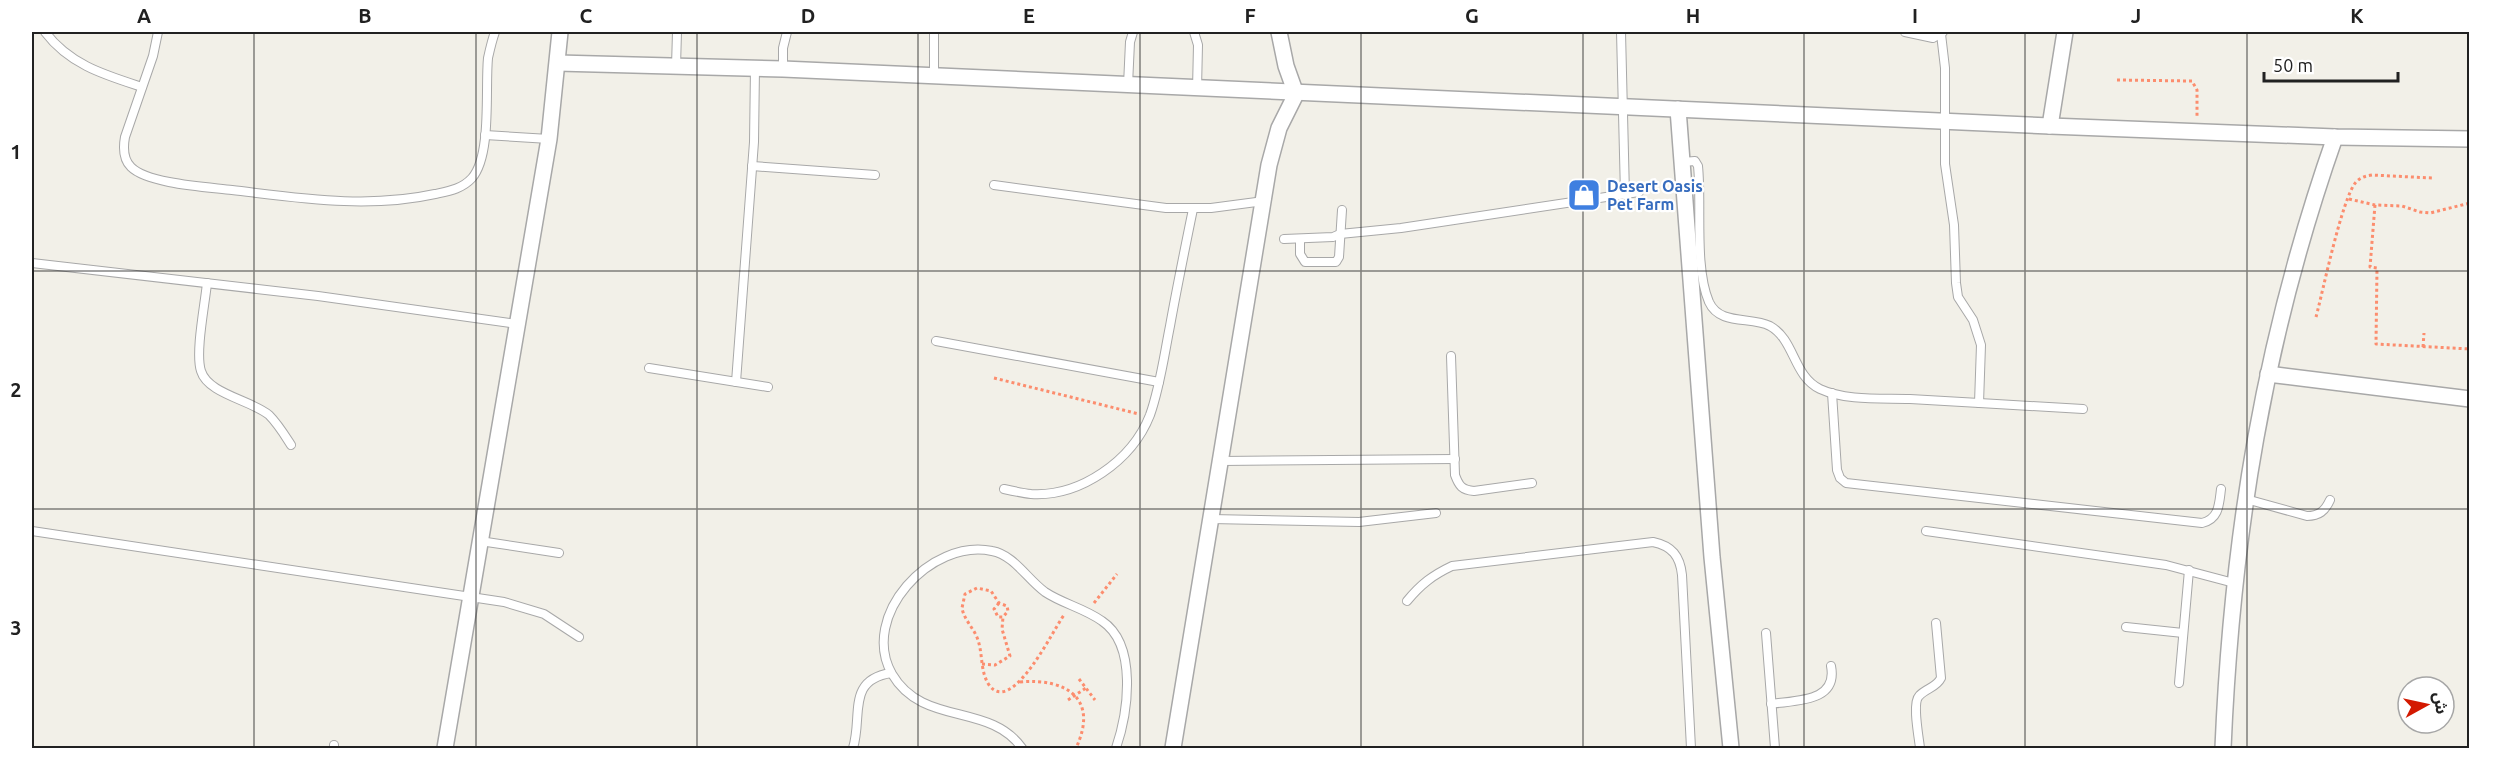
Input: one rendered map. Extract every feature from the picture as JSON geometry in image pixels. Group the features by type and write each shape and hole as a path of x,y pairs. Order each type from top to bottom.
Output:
{"street":[{"path":"445,748 549,139 560,32"},
{"path":"1173,748 1273,147 1279,128 1296,94 1286,66 1279,32"},
{"path":"2050,126 2065,32"},
{"path":"558,63 783,69 1296,94 1622,106 2050,126 2335,137 2469,139"},
{"path":"1678,109 1712,557 1731,748"},
{"path":"2223,748 2234,583 2244,499 2268,374 2296,261 2335,137"},
{"path":"2268,374 2469,399"}],"lane":[{"path":"45,32 69,57 90,69 142,87"},
{"path":"158,32 153,56 125,137 123,148 126,159 132,167 141,173 180,183 334,202 396,201 427,196 457,189 472,177 481,160 485,135 488,58 495,32"},
{"path":"676,66 677,32"},
{"path":"783,69 783,48 787,32"},
{"path":"934,32 934,76"},
{"path":"1128,85 1132,32"},
{"path":"1194,32 1198,45 1197,89"},
{"path":"1621,32 1625,195"},
{"path":"1905,32 1933,38 1942,33 1945,68 1945,164 1954,225 1958,297 1973,320 1982,345 1979,403"},
{"path":"736,382 755,117 755,68"},
{"path":"485,135 549,139"},
{"path":"1682,162 1695,161 1698,166 1702,265 1710,305 1725,317 1753,321 1772,327 1786,343 1801,373 1815,386 1832,393 1864,397 2083,409"},
{"path":"752,166 875,175"},
{"path":"994,185 1166,208 1229,207 1264,201"},
{"path":"1284,239 1333,237 1340,234 1401,228 1639,192"},
{"path":"1004,489 1032,494 1061,491 1089,481 1114,464 1135,442 1149,416 1159,382 1193,209"},
{"path":"1300,238 1300,254 1305,262 1334,263 1339,257 1342,210"},
{"path":"32,263 318,296 517,324"},
{"path":"207,283 200,360 204,377 210,384 252,404 268,415 291,445"},
{"path":"936,341 1159,382"},
{"path":"1451,356 1455,475 1458,484 1466,490 1474,491 1532,483"},
{"path":"650,368 768,387"},
{"path":"1832,393 1837,470 1840,478 1846,483 2202,523 2208,521 2218,511 2221,489"},
{"path":"1221,461 1455,459"},
{"path":"2244,499 2307,516 2313,516 2324,510 2330,500"},
{"path":"1211,519 1359,522 1436,513"},
{"path":"32,531 471,596 524,606 562,624 579,637"},
{"path":"1926,531 2143,561 2189,570 2234,583"},
{"path":"480,541 559,553"},
{"path":"1407,601 1435,574 1452,566 1653,542 1665,545 1675,552 1681,563 1683,575 1690,748"},
{"path":"1022,748 1006,731 994,725 936,710 920,703 905,692 891,673 885,655 885,634 900,594 916,575 932,562 948,554 978,550 1003,554 1045,592 1104,622 1117,637 1125,655 1127,675 1121,734 1116,748"},
{"path":"2179,683 2189,570"},
{"path":"1920,748 1915,703 1921,693 1938,684 1941,678 1936,623"},
{"path":"2126,627 2183,633"},
{"path":"1766,633 1775,748"},
{"path":"1771,704 1815,697 1824,693 1833,676 1831,666"},
{"path":"854,748 858,700 862,689 870,680 891,673"}],"path":[{"path":"2117,80 2192,81 2197,90 2196,131"},
{"path":"2316,317 2348,199 2356,182 2363,176 2432,178"},
{"path":"2348,199 2374,205 2397,205 2430,213 2469,203"},
{"path":"2374,205 2370,267 2377,268 2376,344 2469,349"},
{"path":"2423,347 2424,333"},
{"path":"994,378 1149,416"},
{"path":"1087,612 1117,574"},
{"path":"981,664 995,665 1002,663 1010,656 1002,629 1003,617 1008,611 1007,606 999,603 991,591 977,588 970,590 962,600 963,615 978,642 981,664 988,682 993,689 1000,692 1008,690 1018,682 1036,661 1070,606"},
{"path":"999,603 994,609 998,617 1003,617"},
{"path":"1079,679 1095,700"},
{"path":"1018,682 1054,683 1076,695 1082,706 1083,720 1083,730 1076,748"},
{"path":"1068,700 1086,688"}],"place":[{"name":"Desert Oasis Pet Farm","path":"1584,195"}]}
